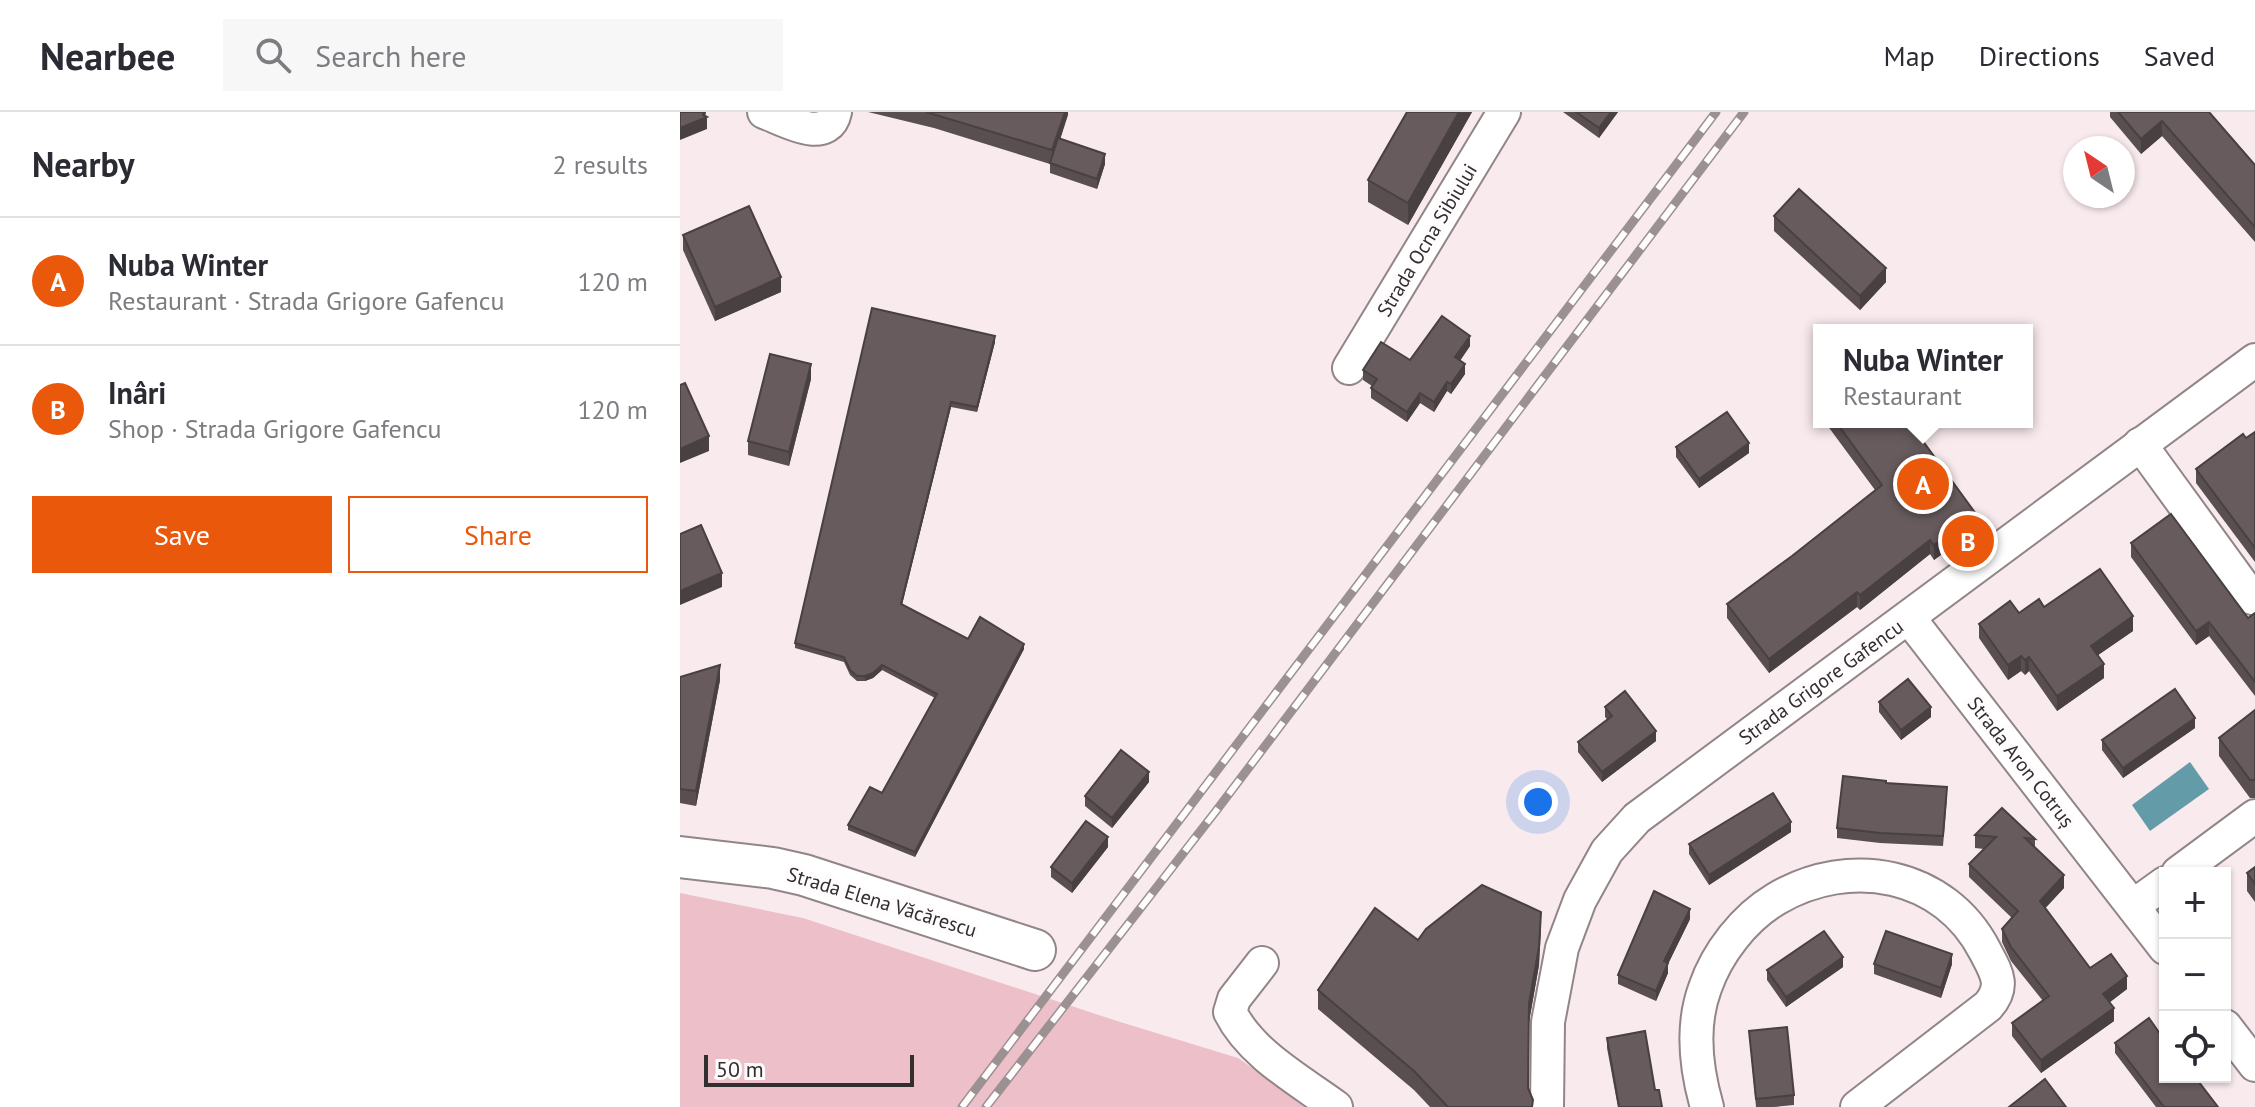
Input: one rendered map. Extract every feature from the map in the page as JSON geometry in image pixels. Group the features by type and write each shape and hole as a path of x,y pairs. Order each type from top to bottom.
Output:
{"street":[{"path":"764,112 811,130 824,128 834,119 835,112"},
{"name":"Strada Ocna Sibiului","path":"1349,368 1504,112"},
{"name":"Strada Grigore Gafencu","path":"1547,1107 1548,1022 1562,948 1580,900 1607,851 1637,818 2255,360"},
{"path":"2140,444 2252,598"},
{"name":"Strada Aron Cotruș","path":"1909,618 2159,940"},
{"path":"2186,867 2255,816"},
{"name":"Strada Elena Văcărescu","path":"680,857 773,868 804,875 1035,950"},
{"path":"1707,1107 1697,1068 1698,1025 1705,988 1724,950 1748,921 1776,899 1811,884 1846,876 1884,876 1915,886 1940,899 1964,918 1993,967 1998,981 1998,995 1857,1107"},
{"path":"2133,906 2159,887"},
{"path":"1262,963 1234,999 1230,1012 1234,1020 1264,1054 1336,1107"},
{"path":"2231,1034 2255,1065"}],"shaded area":[{"path":"680,893 803,918 1238,1058 1309,1107 680,1107"}],"water":[{"path":"2190,762 2209,789 2150,831 2132,805"}],"building":[{"path":"680,112 703,112 707,117 680,128"},
{"path":"926,112 1065,112 1052,150"},
{"path":"1407,112 1459,112 1408,203 1368,180"},
{"path":"1576,112 1611,112 1599,128"},
{"path":"2118,112 2209,112 2255,165 2255,227 2162,121 2141,139"},
{"path":"1058,138 1105,154 1097,179 1050,163"},
{"path":"1799,189 1886,268 1860,296 1774,216"},
{"path":"749,206 781,277 715,307 683,235"},
{"path":"872,308 995,336 977,407 951,402 901,604 968,639 980,617 1024,644 915,852 848,825 870,787 882,793 937,694 882,665 873,673 857,676 844,657 795,643"},
{"path":"1442,316 1470,336 1455,357 1465,364 1451,384 1447,382 1434,402 1420,393 1407,412 1371,388 1377,379 1363,370 1381,342 1410,360"},
{"path":"770,354 811,364 789,452 748,441"},
{"path":"685,383 709,436 680,449 680,385"},
{"path":"1727,412 1749,443 1699,479 1676,447"},
{"path":"1840,428 1913,428 1976,514 1934,545 1930,540 1860,595 1857,592 1769,659 1727,604 1882,485"},
{"path":"2255,432 2255,548 2196,469 2243,434 2246,438"},
{"path":"2171,514 2248,618 2255,613 2255,682 2209,622 2196,631 2131,543"},
{"path":"701,525 722,573 680,591 680,534"},
{"path":"2100,569 2133,616 2091,646 2104,664 2057,696 2029,657 2025,660 2021,656 2008,665 1979,624 2010,601 2019,613 2039,599 2044,607"},
{"path":"720,665 696,791 680,789 680,677"},
{"path":"1908,679 1931,707 1901,730 1879,702"},
{"path":"2175,689 2195,718 2123,768 2102,740"},
{"path":"1625,691 1656,731 1602,772 1578,742 1612,716 1605,707"},
{"path":"2255,710 2255,780 2250,780 2219,738"},
{"path":"1121,750 1149,772 1112,818 1085,796"},
{"path":"1843,776 1886,783 1947,787 1943,836 1837,828"},
{"path":"1773,793 1791,822 1709,875 1689,844"},
{"path":"2002,808 2035,839 2025,838 2064,875 2040,901 2090,968 2111,954 2127,976 2103,994 2114,1008 2041,1060 2012,1023 2049,996 2011,947 2002,929 2018,911 1969,864 1996,837 1975,835"},
{"path":"1086,821 1108,837 1072,883 1051,867"},
{"path":"2255,867 2255,884 2247,873"},
{"path":"1482,885 1541,912 1539,947 1529,1003 1528,1088 1533,1100 1532,1107 1448,1107 1414,1071 1318,990 1375,908 1418,940 1426,929"},
{"path":"1654,891 1690,909 1664,961 1668,963 1656,991 1618,975"},
{"path":"1824,931 1843,957 1786,997 1767,970"},
{"path":"1886,931 1952,954 1941,988 1874,964"},
{"path":"2149,1018 2159,1032 2159,1083 2200,1083 2218,1107 2164,1107 2115,1043"},
{"path":"1787,1027 1794,1095 1756,1099 1749,1031"},
{"path":"1645,1031 1655,1090 1659,1090 1662,1107 1619,1107 1607,1038"},
{"path":"2045,1079 2066,1107 2009,1107"}],"railway":[{"path":"962,1107 1716,112"},
{"path":"986,1107 1216,811 1744,112"}],"place":[{"name":"Nuba Winter","path":"1923,484"},
{"name":"Inâri","path":"1968,541"}]}
